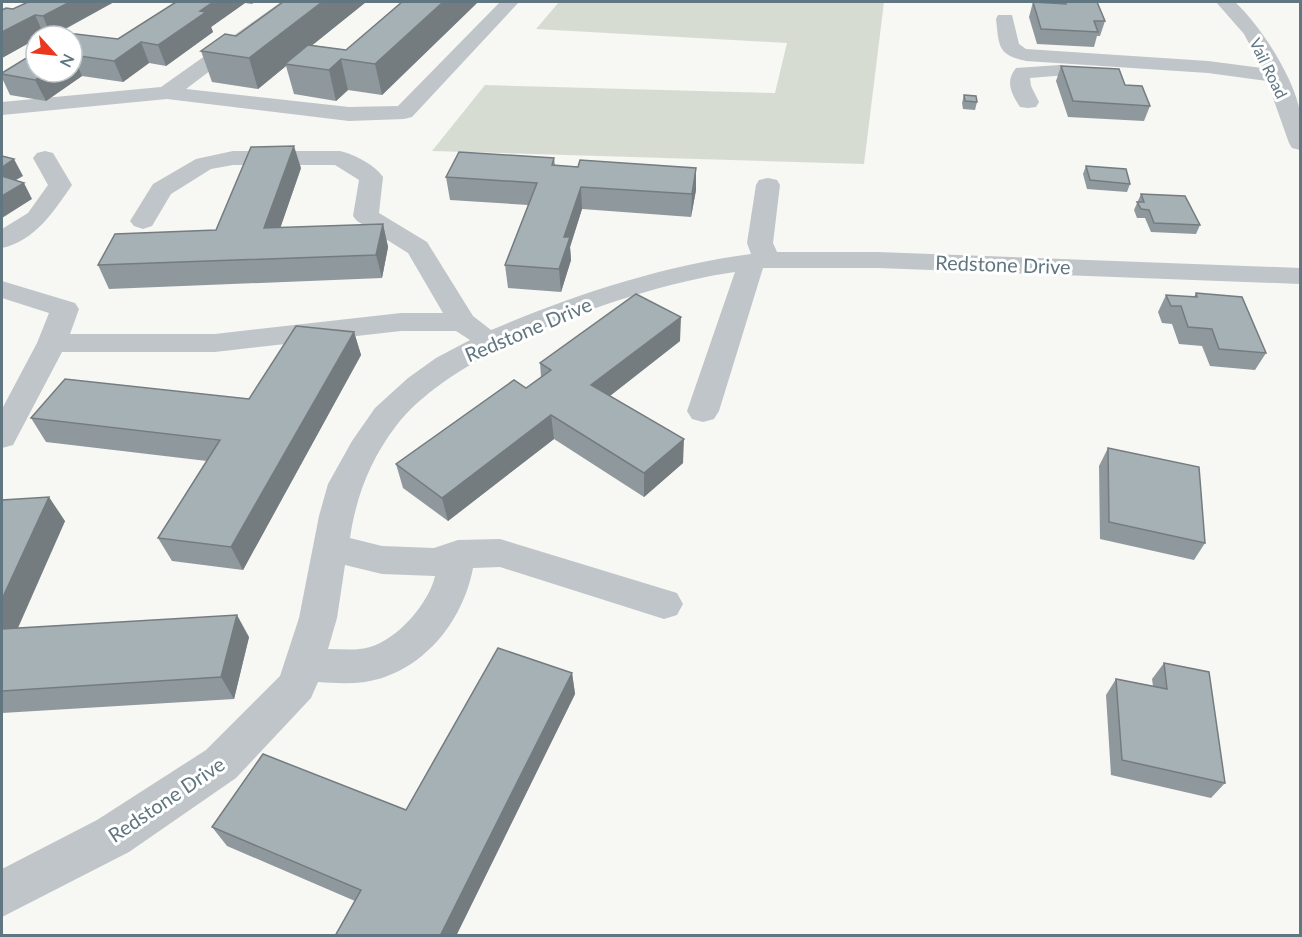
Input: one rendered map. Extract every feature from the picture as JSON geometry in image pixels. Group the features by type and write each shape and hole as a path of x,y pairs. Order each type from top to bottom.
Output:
{"street":[{"path":"167,93 291,2"},
{"path":"2,109 167,93 349,114 404,112 510,2"},
{"name":"Vail Road","path":"1226,2 1234,8 1257,40 1277,76 1300,143"},
{"path":"1005,19 1009,46 1017,53 1026,55 1208,67 1277,76"},
{"path":"1028,102 1018,82 1019,75 1030,70 1198,78 1227,77 1241,73"},
{"path":"2,240 37,218 60,185 45,158"},
{"path":"143,221 162,189 204,164 233,158 339,158 370,177 366,216 418,248 462,322 491,341"},
{"path":"703,411 760,261 760,243 768,185"},
{"name":"Redstone Drive","path":"2,894 113,836 221,764 297,686 318,618 336,516 345,484 368,441 386,416 428,379 447,365 491,341 559,312 642,285 716,267 760,261 878,260 1300,276"},
{"path":"2,289 65,309 52,343 2,437"},
{"path":"52,343 215,343 401,322 462,322"},
{"path":"331,548 382,560 434,562 458,554 500,553 664,604"},
{"path":"304,665 352,666 375,663 402,651 429,624 448,597 458,554"}],"shaded area":[{"path":"559,2 884,2 864,164 432,151 485,85 775,93 787,43 536,29"}],"building":[{"path":"28,2 70,2 43,16 35,15 2,32 2,10 13,9"},
{"path":"176,2 213,2 200,11 206,12 158,45 141,42 114,61 84,57 84,35 118,39"},
{"path":"283,2 322,2 249,58 201,51 225,34 236,36"},
{"path":"402,2 443,2 375,64 341,59 329,70 285,64 308,45 346,50"},
{"path":"1033,2 1066,4 1065,2 1097,2 1105,21 1094,21 1098,32 1041,29"},
{"path":"24,59 24,78 2,73"},
{"path":"1061,66 1119,69 1125,85 1142,86 1150,106 1073,101"},
{"path":"964,95 976,96 977,102 965,101"},
{"path":"294,146 264,228 383,224 376,255 98,265 115,234 216,230 251,147"},
{"path":"459,152 554,158 552,165 578,167 580,160 696,168 692,194 581,187 564,237 570,237 559,269 505,265 537,183 446,177"},
{"path":"2,156 14,159 2,167"},
{"path":"1086,166 1126,169 1130,184 1090,180"},
{"path":"2,176 24,183 2,196"},
{"path":"1141,194 1185,196 1200,225 1154,223 1149,210 1141,209 1137,202 1144,202"},
{"path":"1196,293 1242,297 1266,353 1219,349 1212,329 1188,327 1181,306 1171,306 1166,295 1197,297"},
{"path":"636,294 681,317 591,385 684,439 644,473 551,415 442,498 396,464 514,380 526,388 551,370 540,363"},
{"path":"296,326 354,332 231,547 158,538 220,440 31,418 65,379 249,399"},
{"path":"1108,448 1199,467 1205,543 1109,522"},
{"path":"49,497 2,599 2,500"},
{"path":"237,615 221,677 2,691 2,629"},
{"path":"498,648 572,673 440,936 335,936 361,890 212,827 263,754 406,810"},
{"path":"1164,663 1209,672 1225,783 1122,760 1116,679 1167,689"}]}
